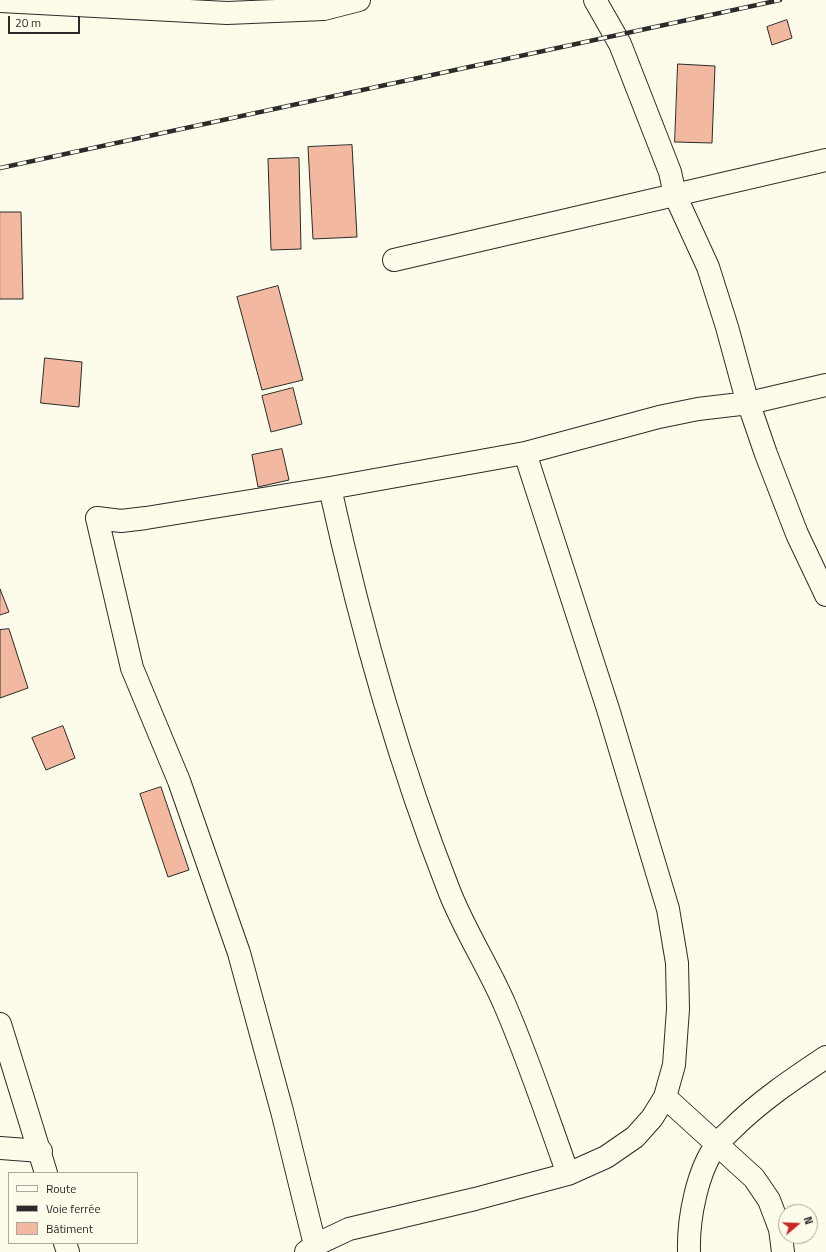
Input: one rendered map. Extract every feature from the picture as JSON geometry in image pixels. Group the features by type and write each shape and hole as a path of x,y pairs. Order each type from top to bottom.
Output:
{"main road":[{"path":"0,1 227,13 324,9 359,0"},
{"path":"595,0 620,44 670,172 675,195 708,267 726,321 745,393 768,462 797,534 824,585"},
{"path":"394,260 826,160"},
{"path":"525,453 608,709 668,909 677,963 678,1009 674,1065 665,1097 652,1118 635,1137 606,1157 568,1174 475,1199 349,1228 310,1248 282,1111 239,953 179,781 132,668 97,518 121,521 146,518 330,488 525,453 577,437 659,417 698,409 749,403 826,385"},
{"path":"330,488 370,652 409,781 448,889 476,951 502,1000 523,1048 568,1174"},
{"path":"0,1024 41,1151 46,1172"},
{"path":"689,1252 689,1232 694,1199 700,1179 717,1144 743,1118 773,1094 826,1057"},
{"path":"665,1097 754,1178 769,1200 780,1229 783,1252"},
{"path":"0,1148 41,1151"}],"building":[{"path":"787,20 792,38 772,45 767,27"},
{"path":"678,64 715,66 712,143 675,142"},
{"path":"352,145 357,237 313,239 308,147"},
{"path":"299,158 301,249 271,250 268,159"},
{"path":"0,212 21,212 23,299 0,299"},
{"path":"278,286 303,380 262,390 237,297"},
{"path":"45,358 82,362 79,407 41,403"},
{"path":"293,388 302,424 271,432 262,396"},
{"path":"282,449 289,480 258,487 252,455"},
{"path":"0,589 9,612 0,615"},
{"path":"9,629 28,688 0,698 0,630"},
{"path":"63,726 75,758 46,770 32,738"},
{"path":"161,787 189,870 168,877 140,794"}],"railway":[{"path":"0,168 780,0"}]}
